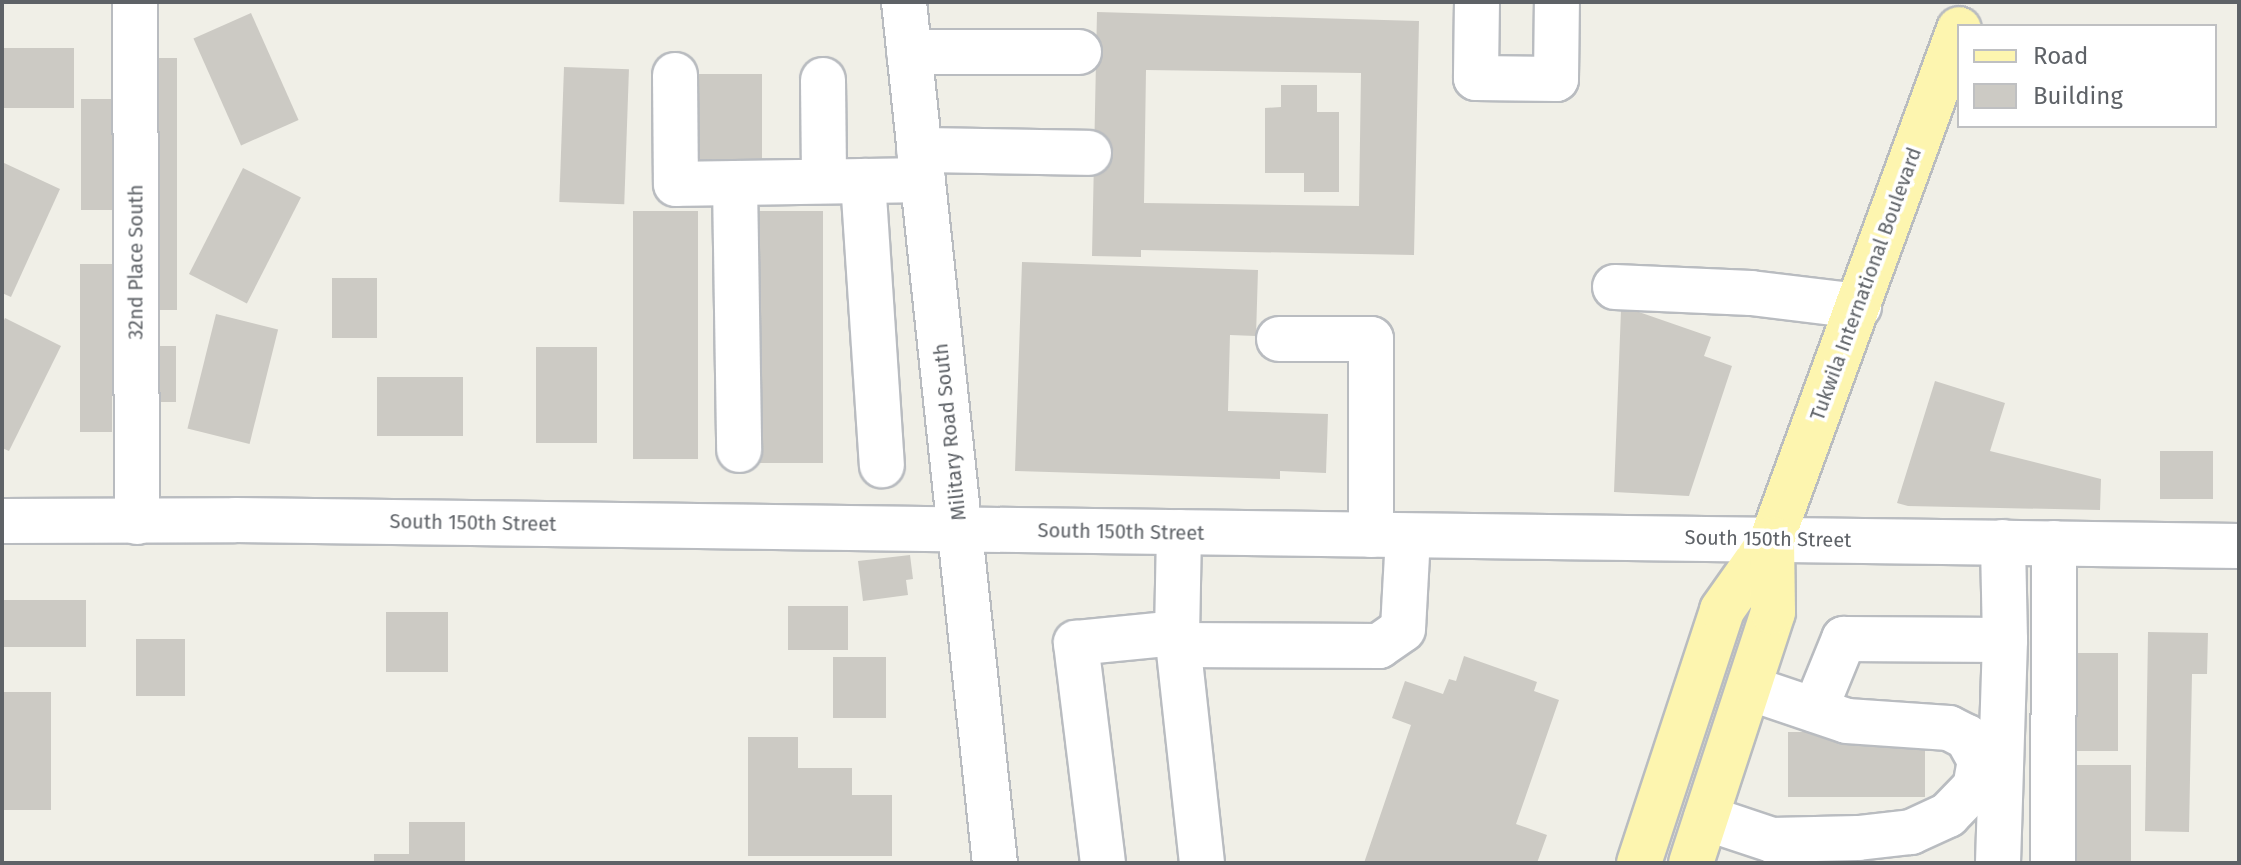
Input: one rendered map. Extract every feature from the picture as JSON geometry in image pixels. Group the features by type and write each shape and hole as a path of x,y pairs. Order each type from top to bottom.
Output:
{"main road":[{"name":"Tukwila International Boulevard","path":"1961,24 1969,2"},
{"name":"Tukwila International Boulevard","path":"1639,863 1722,610 1772,539 1957,35"},
{"name":"Tukwila International Boulevard","path":"1691,863 1773,612 1772,539"}],"street":[{"name":"32nd Place South","path":"135,2 137,522"},
{"name":"Military Road South","path":"904,2 995,863"},
{"path":"1477,2 1476,78 1556,79 1557,2"},
{"path":"909,52 1079,52"},
{"path":"675,75 676,184 844,181 921,165 1089,153"},
{"path":"823,80 874,351 882,465"},
{"path":"735,183 739,450"},
{"path":"1615,287 1751,293 1859,306"},
{"path":"1103,863 1076,643 1178,639 1379,646 1403,629 1390,535 1371,339 1279,339"},
{"path":"874,351 940,343"},
{"name":"South 150th Street","path":"2,521 960,529 2239,546"},
{"path":"1179,532 1178,639 1202,863"},
{"path":"1998,863 2005,640 2003,542"},
{"path":"2053,863 2054,543"},
{"path":"1815,710 1844,639 2005,640"},
{"path":"1749,688 1847,721 1949,728 1967,737 1980,760 1975,787 1948,815 1911,832 1769,852"},
{"path":"1706,818 1769,852 1897,863"}],"building":[{"path":"1097,12 1419,21 1414,255 1141,250 1141,257 1092,256","holes":["1146,70 1361,73 1359,206 1144,203"]},
{"path":"251,13 299,120 241,146 193,39"},
{"path":"2,48 74,48 74,108 2,108"},
{"path":"145,58 177,58 177,310 145,310"},
{"path":"564,67 629,69 624,204 559,202"},
{"path":"697,74 762,74 762,182 697,182"},
{"path":"1281,85 1317,85 1317,112 1339,112 1339,192 1304,192 1304,173 1265,173 1265,108 1281,107"},
{"path":"81,99 113,99 113,210 81,210"},
{"path":"2,162 60,189 11,297 2,293"},
{"path":"243,168 301,198 247,304 189,274"},
{"path":"633,211 698,211 698,459 633,459"},
{"path":"757,211 823,211 823,463 757,463"},
{"path":"1022,262 1258,270 1256,336 1230,335 1228,411 1328,414 1326,473 1280,471 1280,479 1015,471"},
{"path":"80,264 112,264 112,432 80,432"},
{"path":"332,278 377,278 377,338 332,338"},
{"path":"1621,310 1636,311 1711,337 1704,356 1732,366 1689,496 1614,492"},
{"path":"216,314 278,329 250,444 187,428"},
{"path":"5,318 61,346 9,451 2,448 2,325"},
{"path":"145,346 176,346 176,402 145,402"},
{"path":"536,347 597,347 597,443 536,443"},
{"path":"377,377 463,377 463,436 377,436"},
{"path":"1935,381 2005,403 1990,451 2101,479 2100,510 1908,506 1897,503"},
{"path":"2160,451 2213,451 2213,499 2160,499"},
{"path":"910,555 913,579 906,580 908,595 863,601 858,561"},
{"path":"2,600 86,600 86,647 2,647"},
{"path":"788,606 848,606 848,650 788,650"},
{"path":"386,612 448,612 448,672 386,672"},
{"path":"2148,632 2208,633 2207,674 2192,674 2189,832 2145,831"},
{"path":"136,639 185,639 185,696 136,696"},
{"path":"2071,653 2118,653 2118,751 2071,751"},
{"path":"1464,656 1537,682 1534,691 1559,700 1516,824 1547,835 1537,863 1364,863 1411,725 1392,718 1405,681 1443,694 1449,679 1456,681"},
{"path":"833,657 886,657 886,718 833,718"},
{"path":"4,692 51,692 51,810 4,810"},
{"path":"1788,732 1925,732 1925,797 1788,797"},
{"path":"748,737 798,737 798,768 852,768 852,795 892,795 892,856 748,856"},
{"path":"2076,765 2131,765 2131,863 2076,863"},
{"path":"409,822 465,822 465,863 374,863 374,854 409,854"}]}
